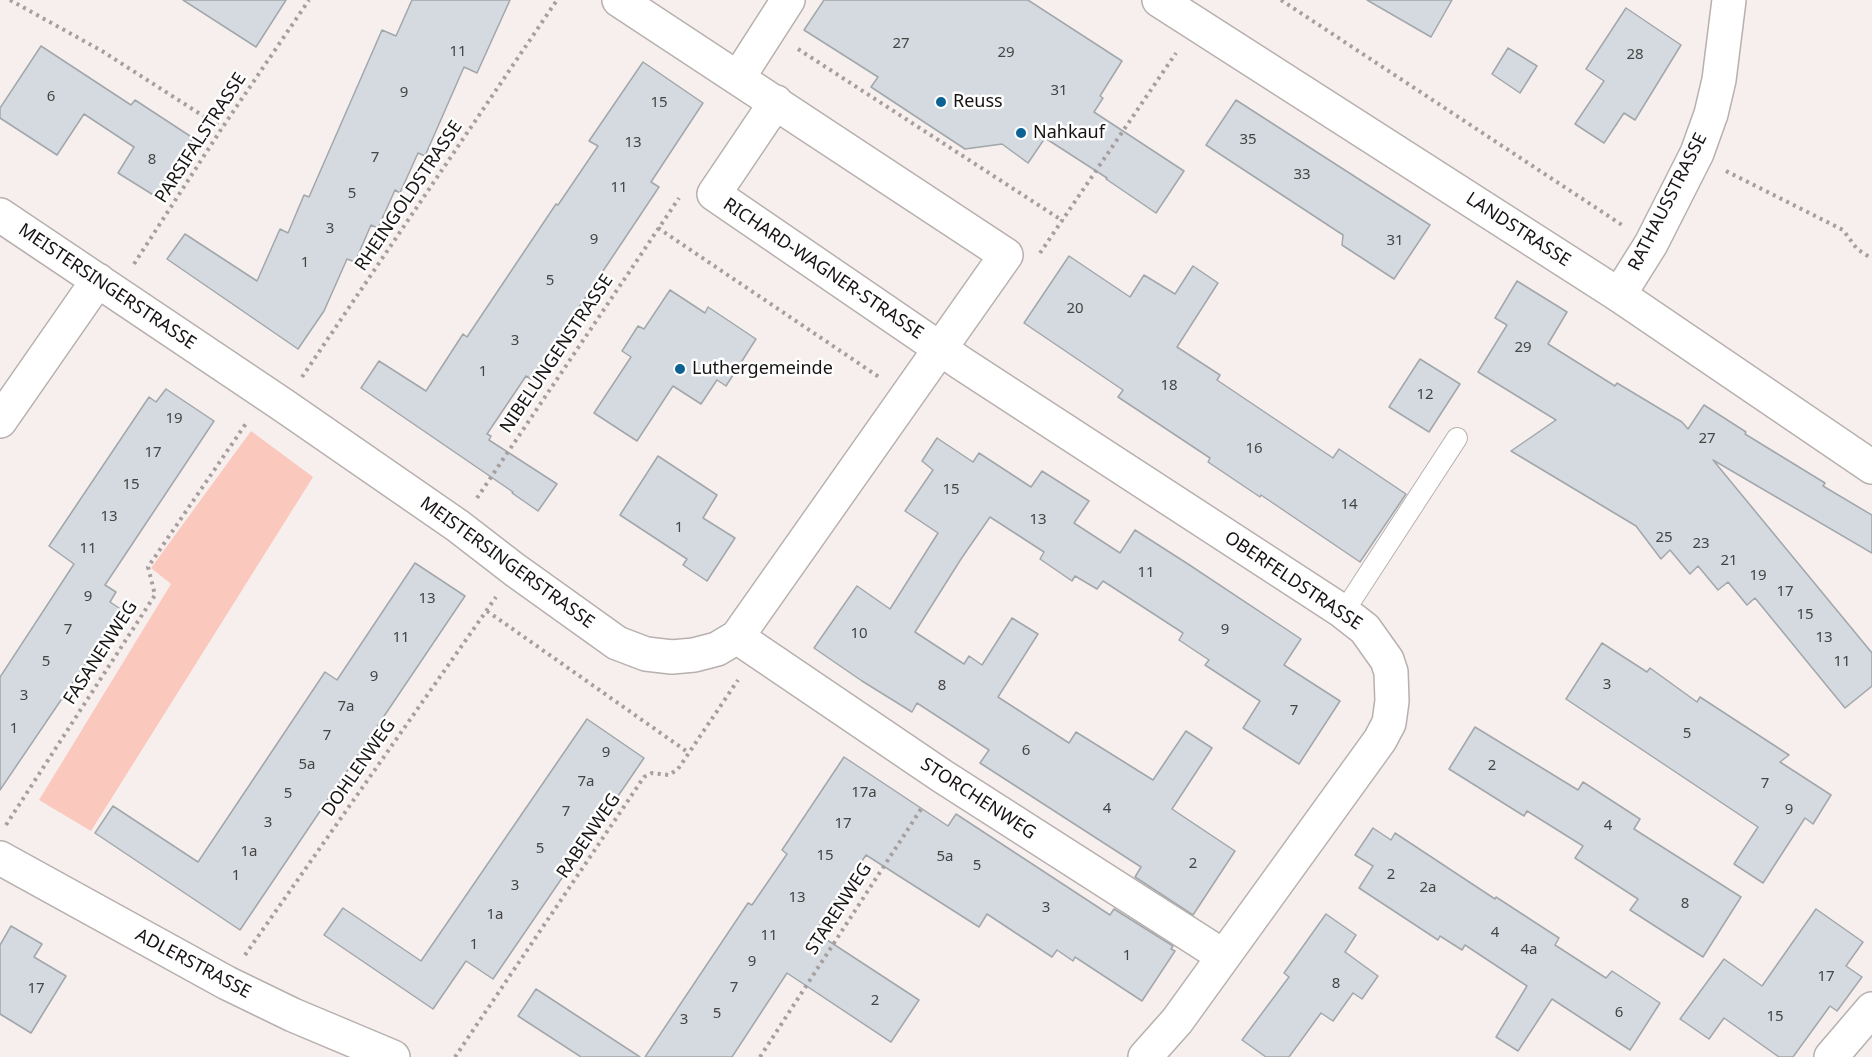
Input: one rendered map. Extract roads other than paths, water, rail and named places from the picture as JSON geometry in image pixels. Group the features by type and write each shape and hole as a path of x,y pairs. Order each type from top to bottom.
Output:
{"street":[{"name":"RICHARD-WAGNER-STRASSE","path":"619,0 776,102 1006,255 940,348 714,194 776,102"},
{"path":"738,78 788,0"},
{"name":"LANDSTRASSE","path":"1159,0 1619,295 1872,467"},
{"name":"RATHAUSSTRASSE","path":"1619,295 1651,244 1696,156 1711,114 1719,80 1729,0"},
{"name":"MEISTERSINGERSTRASSE","path":"0,215 458,526 617,643 646,654 672,657 694,655 747,644 940,348"},
{"path":"0,421 106,286"},
{"name":"OBERFELDSTRASSE","path":"940,348 1343,613 1365,629 1387,660 1392,701 1389,723 1380,740 1177,1021 1145,1057"},
{"name":"STORCHENWEG","path":"747,644 942,776 1223,956"},
{"name":"ADLERSTRASSE","path":"0,858 227,983 293,1015 393,1057"},
{"path":"1831,1057 1872,1009"}],"lane":[{"path":"1343,613 1457,438"}],"place":[{"name":"Reuss","path":"941,102"},
{"name":"Nahkauf","path":"1021,133"},
{"name":"Luthergemeinde","path":"680,369"}]}
